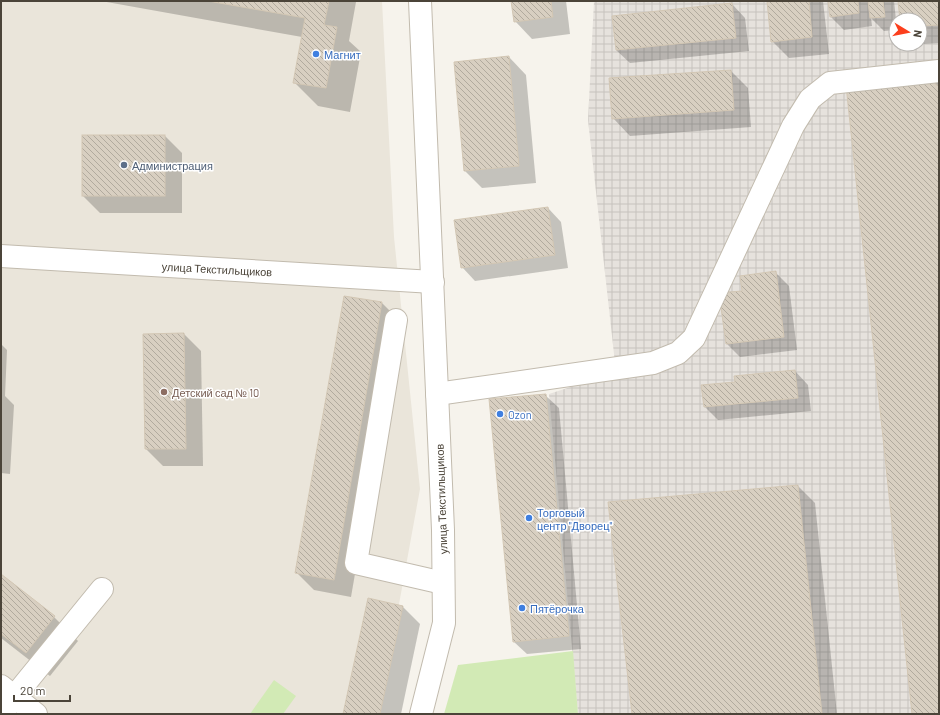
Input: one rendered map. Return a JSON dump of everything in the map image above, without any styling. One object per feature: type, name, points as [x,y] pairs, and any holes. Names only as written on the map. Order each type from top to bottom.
[{"type":"street","name":"улица Текстильщиков","points":[[420,1],[444,530],[444,623],[422,714]]},
{"type":"street","points":[[437,394],[653,363],[678,353],[694,338],[793,126],[810,99],[830,83],[939,71]]},
{"type":"street","name":"улица Текстильщиков","points":[[1,256],[433,282]]},
{"type":"street","points":[[396,320],[356,563],[444,583]]},
{"type":"street","points":[[36,714],[6,699],[102,589]]},
{"type":"shaded area","points":[[1,1],[382,1],[394,237],[420,489],[379,714],[1,714]]},
{"type":"shaded area","points":[[594,1],[939,1],[939,714],[578,714],[549,394],[616,372],[588,120]]},
{"type":"green space","points":[[573,651],[578,714],[444,714],[458,665]]},
{"type":"green space","points":[[274,680],[296,696],[283,714],[250,714]]},
{"type":"building","points":[[208,1],[329,1],[324,25],[337,27],[326,88],[293,83],[305,18]]},
{"type":"building","points":[[511,1],[551,1],[553,17],[514,22]]},
{"type":"building","points":[[767,1],[809,1],[812,37],[771,42]]},
{"type":"building","points":[[828,1],[858,1],[859,13],[830,17]]},
{"type":"building","points":[[868,1],[883,1],[885,17],[870,18]]},
{"type":"building","points":[[898,1],[939,1],[939,25],[928,26],[928,12],[899,12]]},
{"type":"building","points":[[732,3],[736,38],[616,50],[612,16]]},
{"type":"building","points":[[509,56],[519,166],[464,171],[454,62]]},
{"type":"building","points":[[731,70],[734,110],[612,119],[609,78]]},
{"type":"building","points":[[935,76],[936,85],[939,85],[939,714],[912,714],[846,85]]},
{"type":"building","name":"Администрация","points":[[82,135],[165,135],[165,196],[82,196]]},
{"type":"building","points":[[548,207],[555,255],[461,268],[454,220]]},
{"type":"building","points":[[776,271],[784,337],[726,344],[719,293],[742,291],[740,276]]},
{"type":"building","points":[[344,296],[382,302],[334,580],[295,573]]},
{"type":"building","name":"Детский сад № 10","points":[[184,333],[186,449],[145,449],[143,334]]},
{"type":"building","points":[[795,370],[798,398],[704,407],[701,385],[735,382],[734,376]]},
{"type":"building","name":"Торговый центр \"Дворец\"","points":[[546,394],[569,636],[513,642],[489,399]]},
{"type":"building","points":[[798,485],[822,714],[632,714],[608,502]]},
{"type":"building","points":[[1,574],[55,616],[26,653],[1,634]]},
{"type":"building","points":[[368,598],[403,606],[380,714],[343,714]]},
{"type":"place","name":"Магнит","points":[[316,54]]},
{"type":"place","name":"Администрация","points":[[124,165]]},
{"type":"place","name":"Детский сад № 10","points":[[164,392]]},
{"type":"place","name":"Ozon","points":[[500,414]]},
{"type":"place","name":"Торговый центр \"Дворец\"","points":[[529,518]]},
{"type":"place","name":"Пятёрочка","points":[[522,608]]}]
